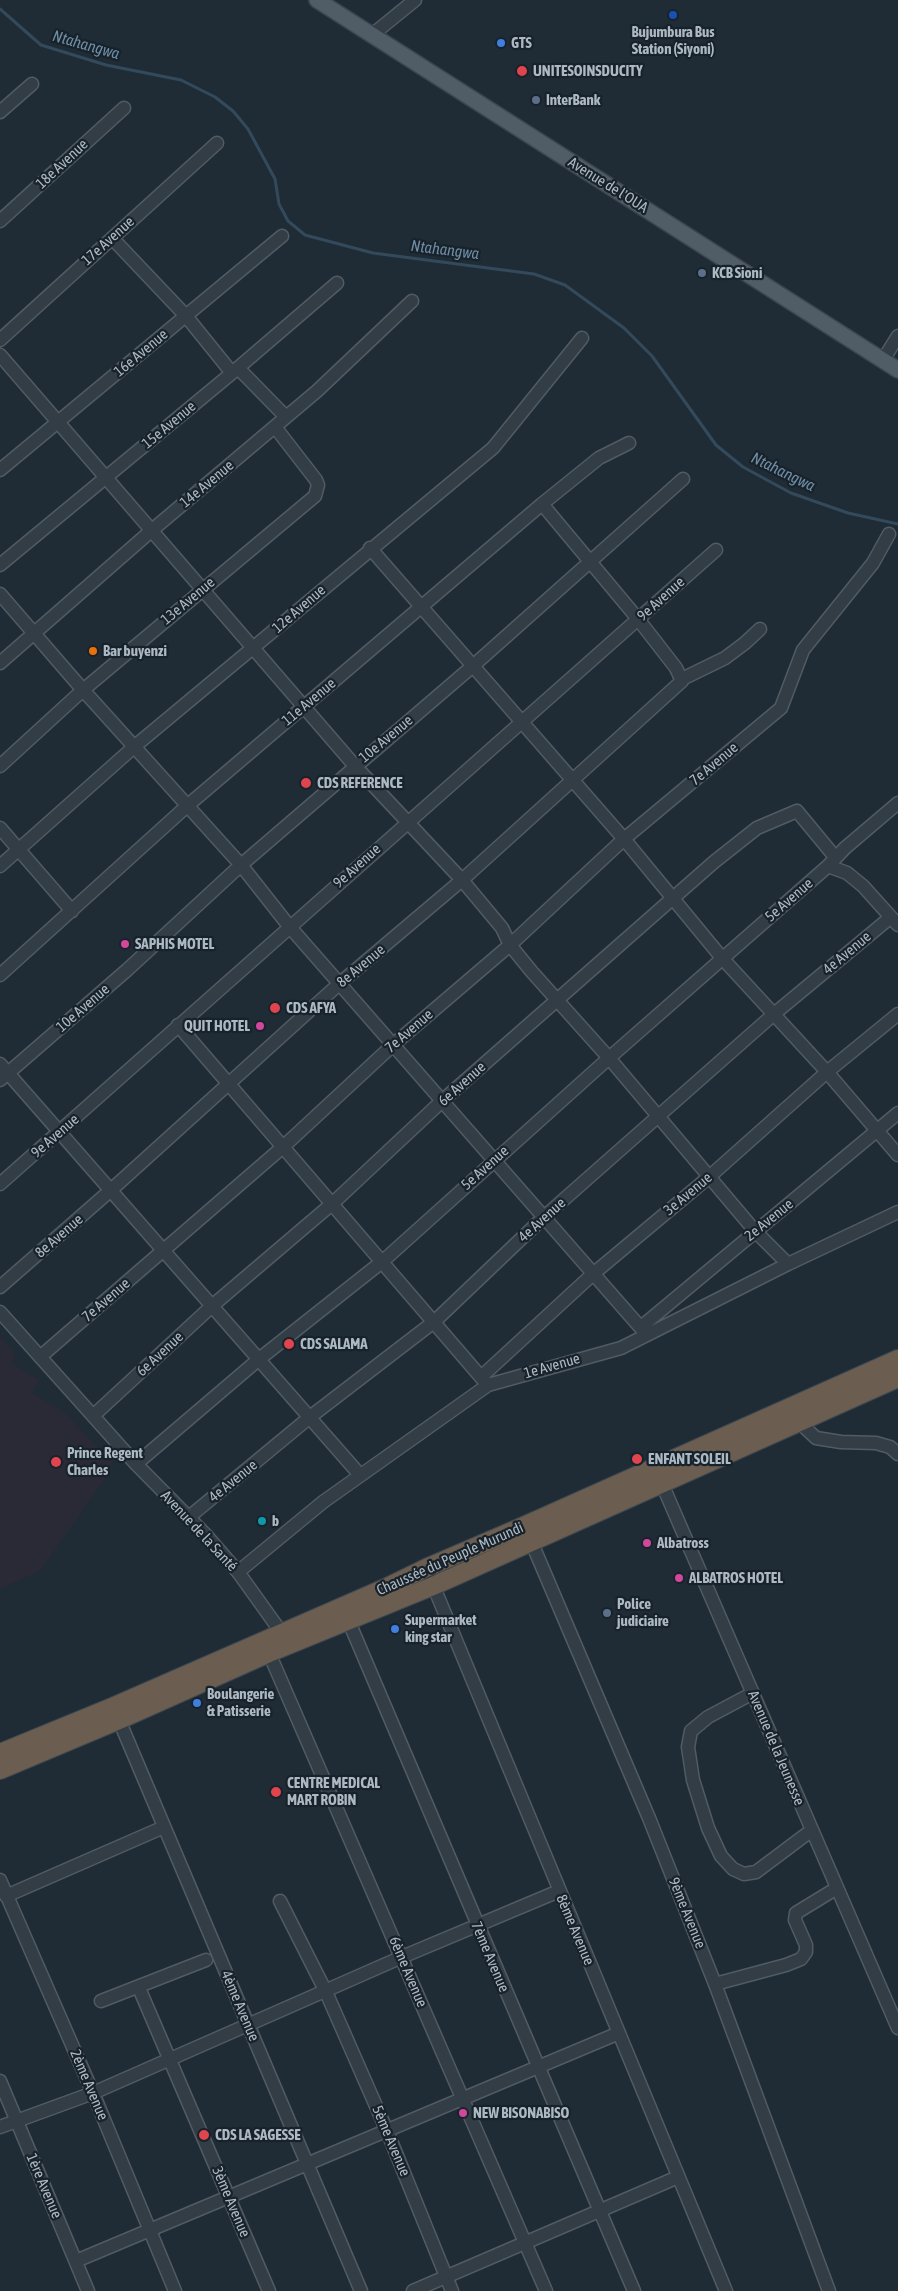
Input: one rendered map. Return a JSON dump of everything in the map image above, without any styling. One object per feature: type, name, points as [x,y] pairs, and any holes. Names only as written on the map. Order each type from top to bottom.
[{"type":"highway","name":"Chaussée du Peuple Murundi","points":[[0,1753],[286,1639],[426,1568],[898,1359]]},
{"type":"highway","name":"Chaussée du Peuple Murundi","points":[[0,1770],[119,1720],[269,1653],[286,1639],[349,1622],[898,1378]]},
{"type":"main road","name":"Avenue de l'OUA","points":[[317,0],[898,370]]},
{"type":"street","points":[[372,35],[415,0]]},
{"type":"street","points":[[0,112],[32,84]]},
{"type":"street","name":"18e Avenue","points":[[0,221],[124,108]]},
{"type":"street","name":"17e Avenue","points":[[0,340],[217,143]]},
{"type":"street","name":"16e Avenue","points":[[0,470],[282,236]]},
{"type":"street","points":[[112,238],[235,370],[286,417]]},
{"type":"street","name":"15e Avenue","points":[[0,565],[336,284]]},
{"type":"street","name":"14e Avenue","points":[[0,663],[151,531],[277,430],[286,417],[329,380],[412,302]]},
{"type":"street","points":[[883,360],[898,336]]},
{"type":"street","name":"12e Avenue","points":[[0,866],[135,746],[254,648],[370,548],[493,448],[582,338]]},
{"type":"street","points":[[277,430],[374,350]]},
{"type":"street","points":[[0,355],[355,766],[462,880],[502,928],[510,945],[556,1000],[609,1058],[755,1231],[788,1264]]},
{"type":"street","name":"13e Avenue","points":[[0,766],[82,690],[315,496],[318,485],[316,480],[277,430]]},
{"type":"street","name":"11e Avenue","points":[[0,975],[187,806],[542,504],[599,458],[629,443]]},
{"type":"street","name":"10e Avenue","points":[[3,1072],[127,970],[241,865],[474,666],[684,479]]},
{"type":"street","points":[[542,504],[638,620],[680,682]]},
{"type":"street","name":"7e Avenue","points":[[40,1357],[284,1146],[393,1045],[510,945],[624,839],[781,708],[803,650],[873,563],[889,534]]},
{"type":"street","points":[[370,548],[574,780],[722,958],[827,1072],[898,1155]]},
{"type":"street","name":"9e Avenue","points":[[0,1184],[289,926],[716,550]]},
{"type":"street","points":[[0,594],[82,690],[135,746],[241,865],[289,926],[339,984],[644,1331]]},
{"type":"street","name":"8e Avenue","points":[[0,1287],[230,1084],[339,984],[462,880],[680,682],[725,658],[760,629]]},
{"type":"street","points":[[895,921],[863,886],[832,861],[898,803]]},
{"type":"street","name":"6e Avenue","points":[[94,1415],[212,1306],[333,1203],[442,1101],[556,1000],[757,828],[793,811],[799,812],[832,861]]},
{"type":"street","points":[[0,828],[72,911]]},
{"type":"street","name":"5e Avenue","points":[[136,1464],[258,1360],[383,1261],[832,861]]},
{"type":"street","name":"4e Avenue","points":[[189,1517],[310,1417],[435,1321],[544,1217],[774,1014],[895,921]]},
{"type":"street","name":"3e Avenue","points":[[484,1381],[592,1274],[709,1177],[827,1072],[898,1014]]},
{"type":"street","points":[[178,1025],[435,1321],[484,1381]]},
{"type":"street","points":[[3,1072],[60,1132],[360,1475]]},
{"type":"street","name":"2e Avenue","points":[[644,1331],[755,1231],[898,1113]]},
{"type":"street","name":"1e Avenue","points":[[238,1572],[323,1502],[484,1381],[621,1348],[644,1331],[898,1212]]},
{"type":"street","name":"Avenue de la Santé","points":[[0,1312],[136,1464],[189,1517],[238,1572],[286,1639]]},
{"type":"street","points":[[799,1422],[816,1438],[841,1442],[876,1443],[890,1447],[898,1454]]},
{"type":"street","name":"Avenue de la Jeunesse","points":[[655,1468],[898,2028]]},
{"type":"street","name":"9ème Avenue","points":[[531,1541],[649,1818],[715,1984],[829,2291]]},
{"type":"street","name":"8ème Avenue","points":[[426,1568],[726,2291]]},
{"type":"street","name":"7ème Avenue","points":[[349,1622],[634,2291]]},
{"type":"street","name":"6ème Avenue","points":[[269,1653],[546,2291]]},
{"type":"street","points":[[753,1694],[708,1718],[690,1731],[688,1747],[693,1780],[708,1828],[721,1856],[733,1869],[744,1874],[756,1872],[812,1830]]},
{"type":"street","name":"4ème Avenue","points":[[119,1720],[361,2291]]},
{"type":"street","points":[[6,1896],[164,1828]]},
{"type":"street","name":"2ème Avenue","points":[[0,1880],[93,2093],[175,2291]]},
{"type":"street","points":[[715,1984],[786,1965],[801,1959],[806,1952],[806,1945],[795,1920],[796,1913],[837,1888]]},
{"type":"street","points":[[0,2127],[93,2093],[402,1957],[559,1891]]},
{"type":"street","name":"5ème Avenue","points":[[280,1901],[326,1992],[387,2131],[452,2291]]},
{"type":"street","points":[[101,2002],[206,1960]]},
{"type":"street","name":"3ème Avenue","points":[[139,1988],[269,2291]]},
{"type":"street","points":[[76,2261],[619,2034]]},
{"type":"street","name":"1ère Avenue","points":[[0,2081],[88,2291]]},
{"type":"street","points":[[414,2291],[678,2176]]},
{"type":"shaded area","name":"Prince Regent Charles","points":[[0,1337],[16,1355],[11,1363],[39,1380],[32,1393],[66,1413],[102,1453],[105,1449],[115,1458],[110,1466],[112,1468],[40,1571],[0,1589]]},
{"type":"waterway","name":"Ntahangwa","points":[[0,9],[41,45],[106,65],[181,80],[215,97],[233,111],[248,129],[275,179],[279,204],[288,221],[305,235],[373,253],[534,274],[565,285],[624,328],[652,356],[716,445],[743,467],[791,493],[848,513],[898,524]]},
{"type":"place","name":"Bujumbura Bus Station (Siyoni)","points":[[673,15]]},
{"type":"place","name":"GTS","points":[[501,43]]},
{"type":"place","name":"UNITESOINSDUCITY","points":[[522,71]]},
{"type":"place","name":"InterBank","points":[[536,100]]},
{"type":"place","name":"KCB Sioni","points":[[702,273]]},
{"type":"place","name":"Bar buyenzi","points":[[93,651]]},
{"type":"place","name":"CDS REFERENCE","points":[[306,783]]},
{"type":"place","name":"SAPHIS MOTEL","points":[[125,944]]},
{"type":"place","name":"CDS AFYA","points":[[275,1008]]},
{"type":"place","name":"QUIT HOTEL","points":[[260,1026]]},
{"type":"place","name":"CDS SALAMA","points":[[289,1344]]},
{"type":"place","name":"ENFANT SOLEIL","points":[[637,1459]]},
{"type":"place","name":"Prince Regent Charles","points":[[56,1462]]},
{"type":"place","name":"b","points":[[262,1521]]},
{"type":"place","name":"Albatross","points":[[647,1543]]},
{"type":"place","name":"ALBATROS HOTEL","points":[[679,1578]]},
{"type":"place","name":"Police judiciaire","points":[[607,1613]]},
{"type":"place","name":"Supermarket king star","points":[[395,1629]]},
{"type":"place","name":"Boulangerie & Patisserie","points":[[197,1703]]},
{"type":"place","name":"CENTRE MEDICAL MART ROBIN","points":[[276,1792]]},
{"type":"place","name":"NEW BISONABISO","points":[[463,2113]]},
{"type":"place","name":"CDS LA SAGESSE","points":[[204,2135]]}]
